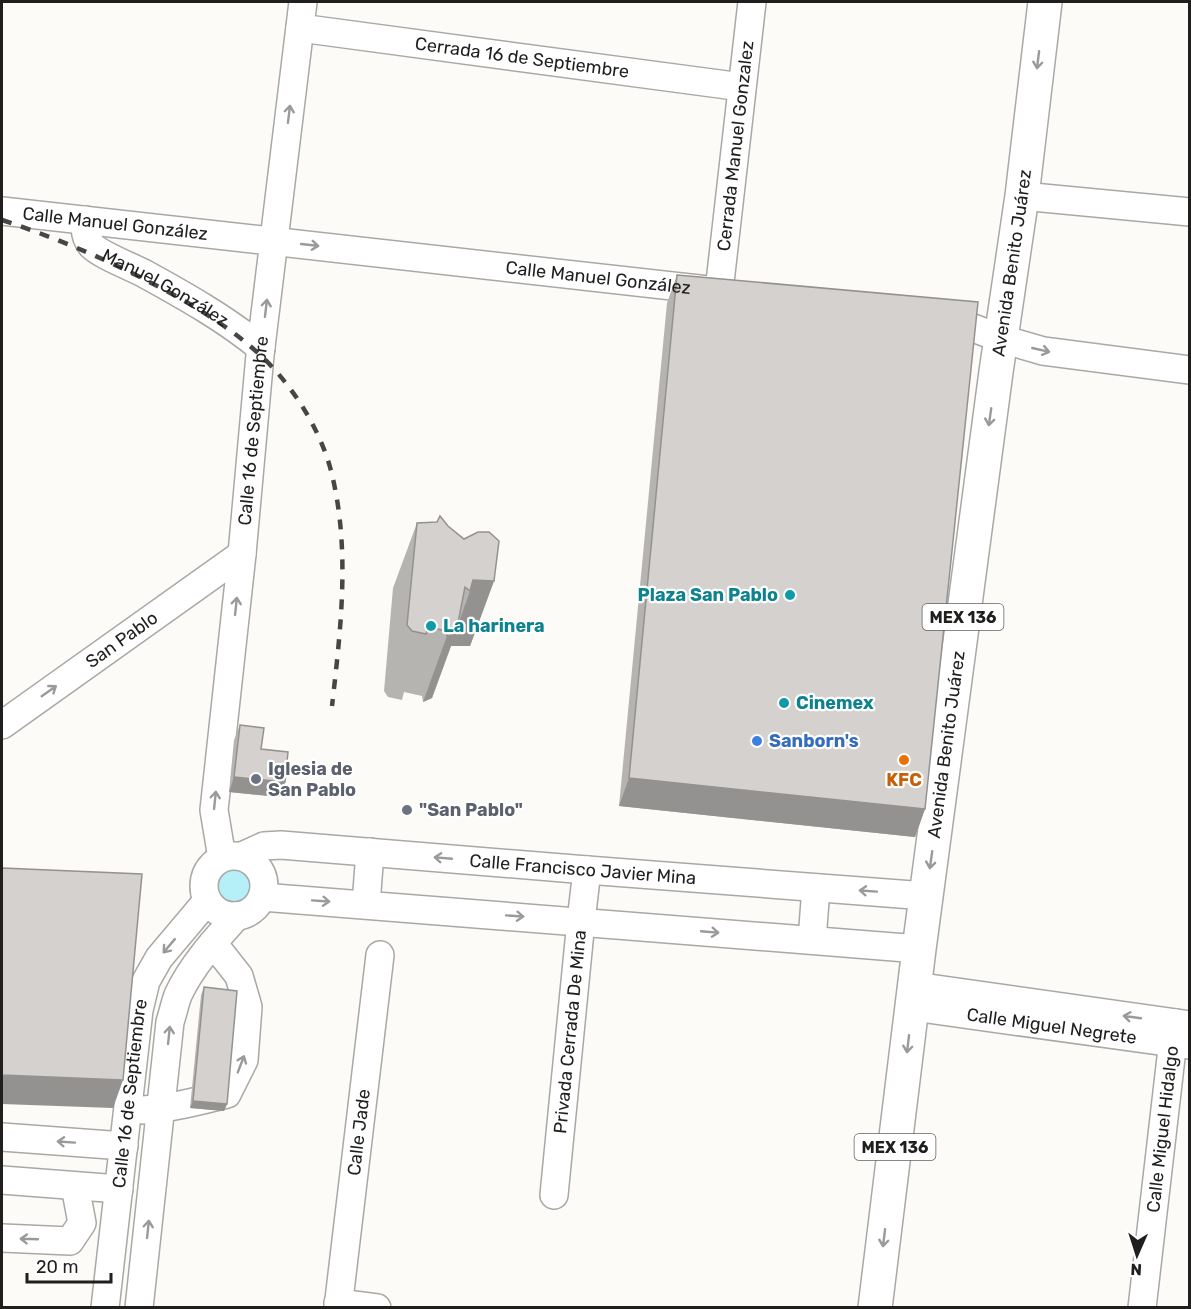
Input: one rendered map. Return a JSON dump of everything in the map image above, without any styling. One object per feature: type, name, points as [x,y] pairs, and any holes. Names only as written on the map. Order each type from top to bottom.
[{"type":"main road","name":"Avenida Benito Juárez","points":[[875,1308],[919,949],[994,384],[1022,196],[1045,2]]},
{"type":"street","name":"Calle 16 de Septiembre","points":[[232,857],[214,810],[242,554],[261,348],[303,2]]},
{"type":"street","name":"Cerrada Manuel Gonzalez","points":[[730,293],[742,87],[752,2]]},
{"type":"street","name":"Cerrada 16 de Septiembre","points":[[300,28],[742,87]]},
{"type":"street","points":[[1022,196],[1190,212]]},
{"type":"street","name":"Calle Manuel González","points":[[2,211],[730,293]]},
{"type":"street","name":"Manuel González","points":[[85,220],[88,240],[99,252],[178,292],[245,335],[261,348]]},
{"type":"street","points":[[920,316],[955,321],[1002,339],[1043,351],[1190,370]]},
{"type":"street","name":"San Pablo","points":[[2,724],[242,554]]},
{"type":"street","name":"Calle Francisco Javier Mina","points":[[232,857],[273,845],[926,896]]},
{"type":"street","points":[[366,904],[370,852]]},
{"type":"street","points":[[232,857],[252,861],[264,877],[265,887],[262,897],[256,907],[248,913],[237,916],[225,915],[215,910],[207,901],[203,888],[205,876],[211,865],[232,857]]},
{"type":"street","name":"Privada Cerrada De Mina","points":[[554,1195],[588,870]]},
{"type":"street","points":[[812,940],[816,888]]},
{"type":"street","points":[[262,897],[919,949]]},
{"type":"street","name":"Calle 16 de Septiembre","points":[[105,1308],[139,1010],[146,981],[159,958],[207,901]]},
{"type":"street","name":"Calle 16 de Septiembre","points":[[139,1308],[170,1022],[178,996],[193,969],[237,916]]},
{"type":"street","points":[[128,1111],[190,1104],[226,1094],[244,1060],[248,1007],[239,976],[213,943]]},
{"type":"street","name":"Calle Jade","points":[[338,1305],[380,956]]},
{"type":"street","name":"Calle Miguel Negrete","points":[[914,996],[1181,1034]]},
{"type":"street","name":"Calle Miguel Hidalgo","points":[[1143,1308],[1181,1034]]},
{"type":"street","points":[[2,1137],[124,1146]]},
{"type":"street","points":[[2,1180],[119,1190]]},
{"type":"street","points":[[2,1238],[70,1241],[82,1223],[75,1186]]},
{"type":"street","points":[[338,1305],[377,1308]]},
{"type":"water","points":[[252,861],[262,874],[264,882],[256,906],[244,914],[219,912],[209,900],[204,886],[211,865]]},
{"type":"building","name":"Plaza San Pablo","points":[[677,275],[978,302],[925,809],[629,778]]},
{"type":"building","points":[[440,516],[464,539],[478,532],[489,532],[499,541],[494,581],[473,580],[470,591],[465,587],[456,633],[447,636],[446,631],[428,627],[426,634],[412,631],[407,625],[417,523],[437,522]]},
{"type":"building","points":[[240,725],[264,728],[261,749],[288,752],[285,782],[234,777]]},
{"type":"building","points":[[2,868],[142,874],[123,1080],[2,1075]]},
{"type":"building","points":[[204,987],[237,991],[227,1104],[193,1101]]},
{"type":"railway","points":[[2,220],[97,257],[166,291],[215,320],[258,353],[281,377],[302,405],[325,451],[336,496],[340,526],[341,616],[332,706]]},
{"type":"place","name":"Plaza San Pablo","points":[[790,595]]},
{"type":"place","name":"La harinera","points":[[431,626]]},
{"type":"place","name":"Cinemex","points":[[784,703]]},
{"type":"place","name":"Sanborn's","points":[[757,741]]},
{"type":"place","name":"KFC","points":[[904,760]]},
{"type":"place","name":"Iglesia de San Pablo","points":[[256,779]]},
{"type":"place","name":"\"San Pablo\"","points":[[407,810]]}]
